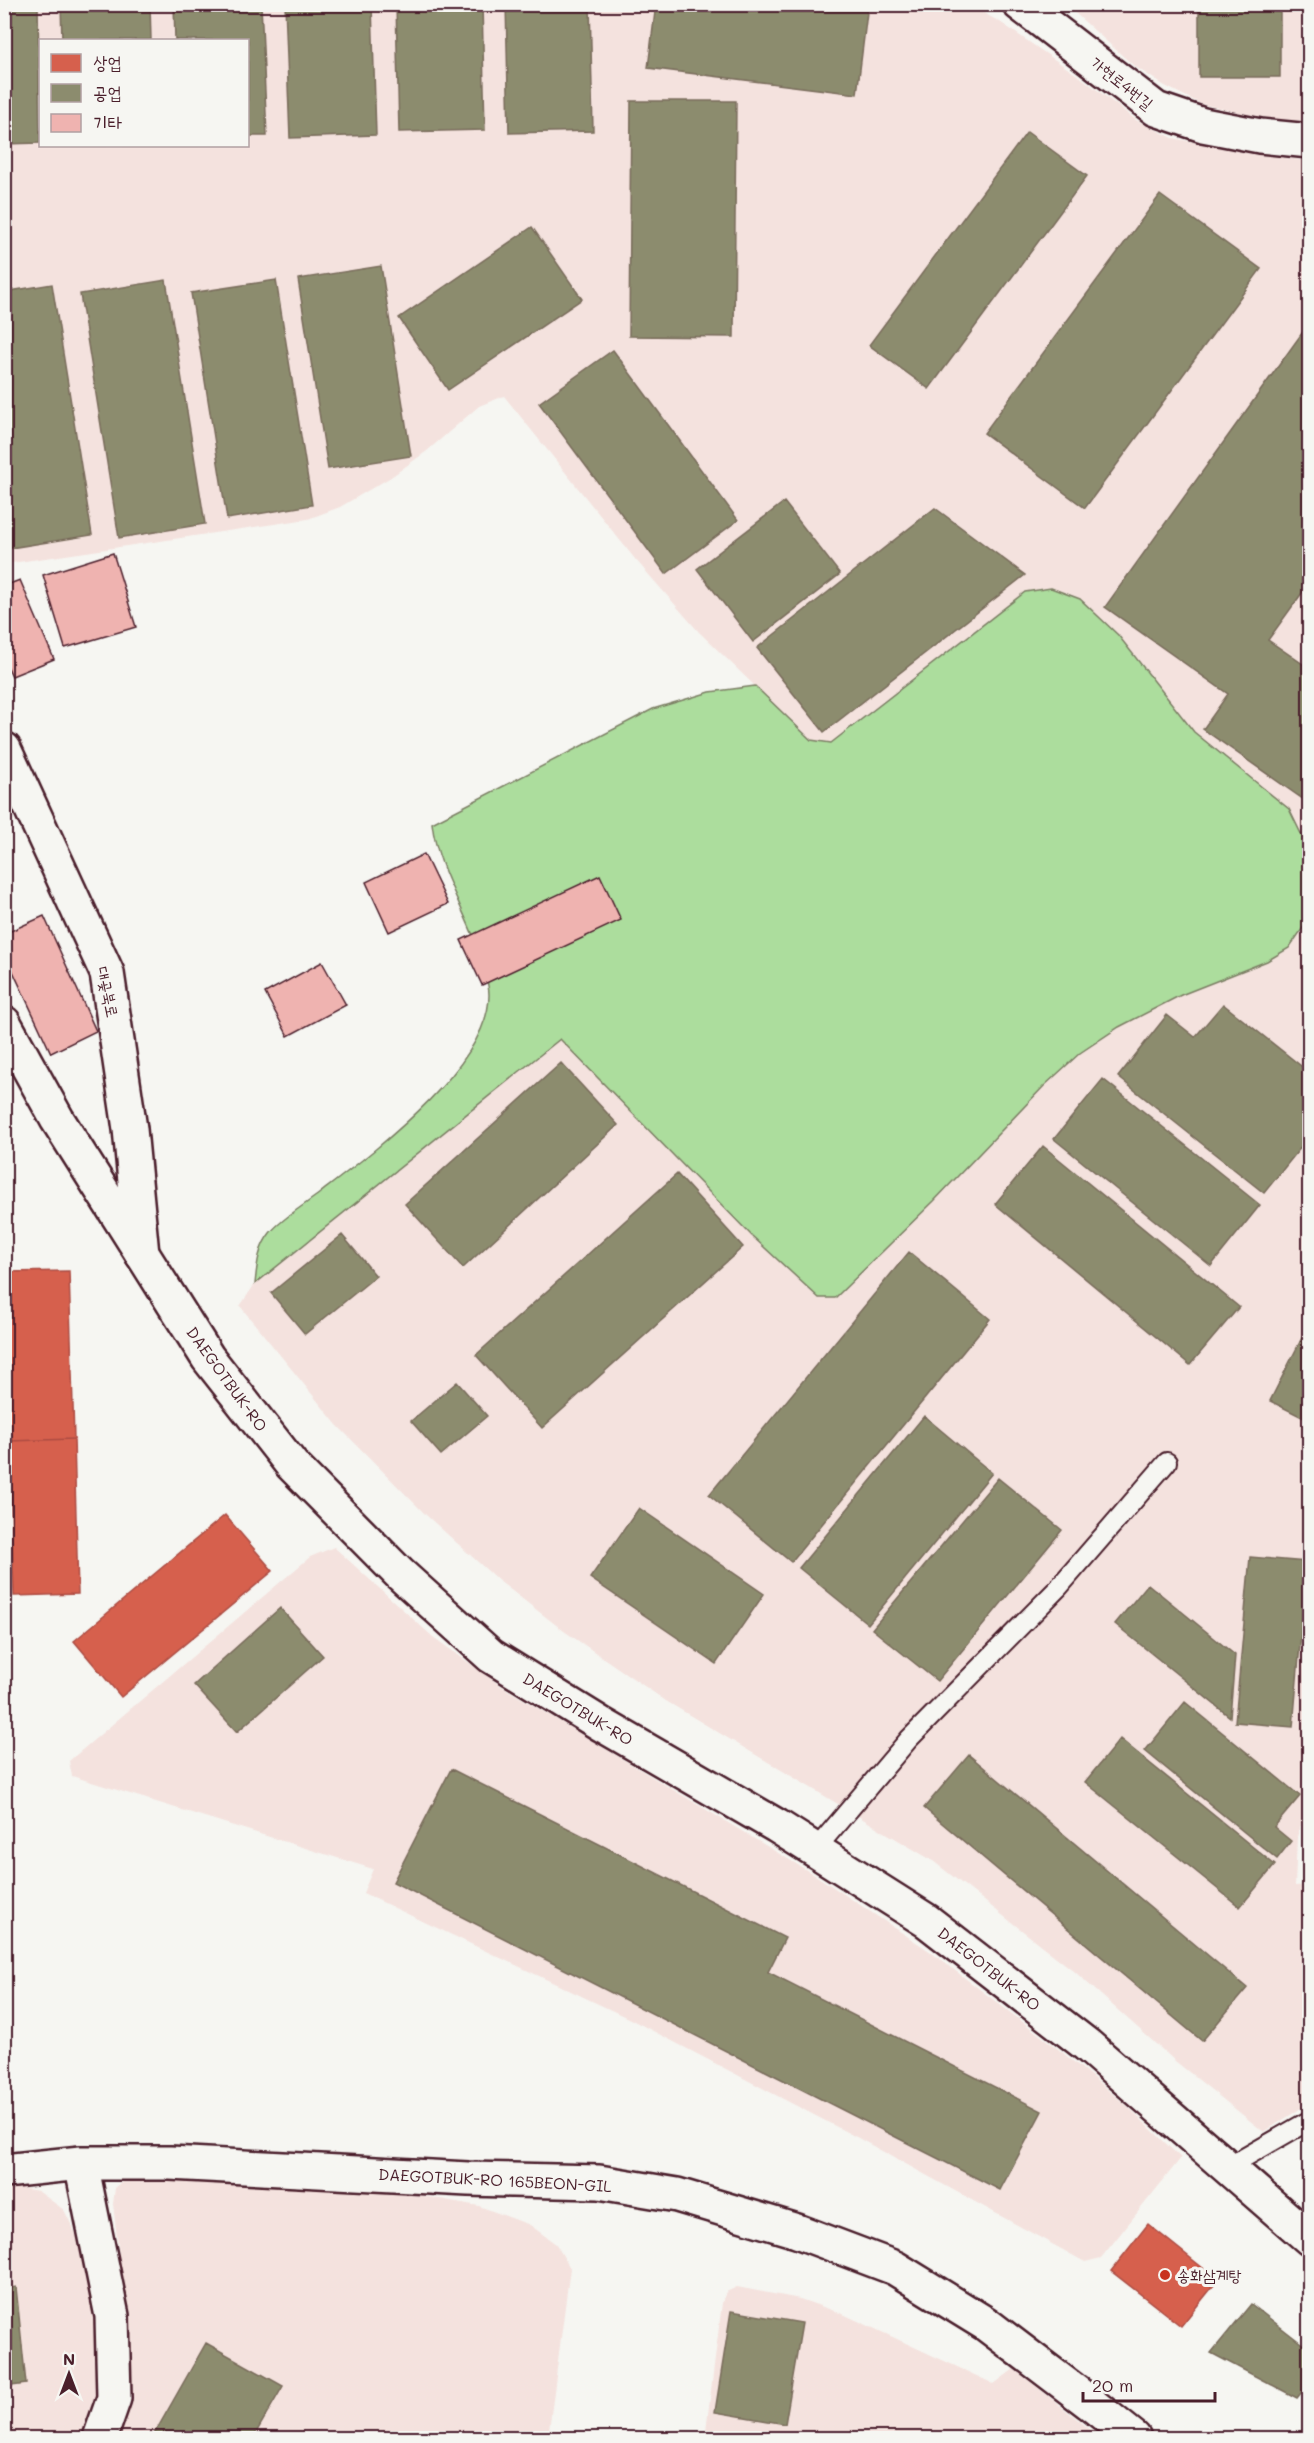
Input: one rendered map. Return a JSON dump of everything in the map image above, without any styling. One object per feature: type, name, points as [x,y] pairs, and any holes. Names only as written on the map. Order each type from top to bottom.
[{"type":"street","name":"가현로4번길","points":[[1020,4],[1156,109],[1226,129],[1260,136],[1310,141]]},
{"type":"street","name":"대곶북로","points":[[4,749],[107,973],[129,1129],[142,1254]]},
{"type":"street","name":"DAEGOTBUK-RO","points":[[4,1023],[57,1119],[208,1358],[292,1465],[400,1574],[483,1648],[601,1724],[777,1826],[927,1921],[1087,2045],[1310,2239]]},
{"type":"street","name":"DAEGOTBUK-RO 165BEON-GIL","points":[[4,2171],[81,2163],[170,2163],[468,2179],[599,2182],[677,2196],[798,2230],[895,2268],[986,2324],[1134,2439]]},
{"type":"street","points":[[81,2163],[112,2316],[114,2398],[100,2439]]},
{"type":"lane","points":[[815,1851],[909,1739],[1058,1588],[1167,1462]]},
{"type":"lane","points":[[1228,2167],[1310,2120]]},
{"type":"shaded area","points":[[5,5],[969,5],[1000,22],[1083,79],[1136,120],[1173,138],[1252,154],[1309,161],[1310,1792],[1297,1837],[1295,1886],[1309,1885],[1309,2103],[1264,2132],[1175,2061],[1074,1971],[933,1861],[666,1701],[564,1631],[499,1581],[426,1515],[337,1425],[240,1306],[255,1284],[560,1039],[752,1236],[835,1298],[934,1201],[1044,1086],[1080,1053],[1119,1027],[1181,995],[1267,961],[1289,809],[1194,732],[1118,635],[1081,599],[1051,588],[1025,592],[831,743],[811,740],[699,632],[635,559],[504,396],[479,406],[427,451],[391,477],[340,507],[308,519],[5,564]]},
{"type":"shaded area","points":[[1066,5],[1309,5],[1309,125],[1201,104],[1165,86],[1134,66]]},
{"type":"shaded area","points":[[334,1547],[433,1637],[501,1686],[818,1877],[928,1950],[1057,2048],[1126,2105],[1181,2158],[1101,2258],[1085,2262],[860,2139],[630,2019],[363,1893],[373,1869],[72,1776],[69,1761],[310,1557]]},
{"type":"shaded area","points":[[127,2178],[272,2183],[417,2195],[479,2206],[530,2225],[556,2244],[570,2268],[548,2438],[117,2438],[125,2422],[131,2390],[132,2363],[113,2204],[115,2188]]},
{"type":"shaded area","points":[[4,2185],[38,2191],[64,2210],[77,2236],[88,2283],[98,2347],[96,2393],[81,2438],[5,2438]]},
{"type":"shaded area","points":[[737,2287],[800,2299],[843,2314],[994,2384],[1014,2369],[1101,2438],[705,2438],[722,2303],[726,2292]]},
{"type":"green space","points":[[1051,588],[1080,599],[1118,635],[1194,732],[1289,809],[1304,840],[1305,925],[1289,948],[1267,961],[1181,995],[1119,1027],[1080,1053],[1044,1086],[934,1201],[835,1298],[819,1298],[752,1236],[560,1039],[255,1284],[257,1263],[270,1233],[287,1217],[369,1155],[424,1105],[450,1078],[470,1050],[484,1022],[489,995],[480,954],[441,861],[432,823],[653,709],[710,692],[755,686],[811,740],[831,743],[1025,592]]},
{"type":"building: 상업","points":[[69,1271],[74,1439],[9,1441],[5,1272]]},
{"type":"building: 상업","points":[[74,1439],[78,1594],[14,1596],[9,1441]]},
{"type":"building: 상업","points":[[225,1515],[273,1571],[121,1697],[74,1641]]},
{"type":"building: 상업","name":"송화삼계탕","points":[[1148,2224],[1218,2280],[1181,2326],[1111,2271]]},
{"type":"building: 공업","points":[[4,4],[38,4],[39,143],[4,144]]},
{"type":"building: 공업","points":[[61,4],[150,4],[151,39],[62,39]]},
{"type":"building: 공업","points":[[174,4],[261,4],[267,136],[249,136],[249,39],[175,39]]},
{"type":"building: 공업","points":[[285,4],[372,4],[376,135],[290,138]]},
{"type":"building: 공업","points":[[396,4],[482,4],[485,130],[399,132]]},
{"type":"building: 공업","points":[[506,4],[590,4],[593,131],[509,133]]},
{"type":"building: 공업","points":[[656,4],[868,4],[857,94],[648,68]]},
{"type":"building: 공업","points":[[1199,4],[1280,4],[1280,77],[1199,77]]},
{"type":"building: 공업","points":[[631,101],[736,101],[734,337],[629,336]]},
{"type":"building: 공업","points":[[1027,132],[1087,176],[929,389],[869,345]]},
{"type":"building: 공업","points":[[1160,195],[1261,269],[1085,508],[984,433]]},
{"type":"building: 공업","points":[[532,227],[582,299],[448,390],[399,318]]},
{"type":"building: 공업","points":[[381,266],[411,456],[328,469],[298,279]]},
{"type":"building: 공업","points":[[166,280],[205,524],[119,538],[80,294]]},
{"type":"building: 공업","points":[[276,280],[312,505],[227,519],[191,293]]},
{"type":"building: 공업","points":[[52,284],[92,535],[4,549],[4,292]]},
{"type":"building: 공업","points":[[1310,322],[1310,582],[1268,640],[1310,669],[1310,804],[1203,729],[1228,694],[1105,607]]},
{"type":"building: 공업","points":[[613,350],[738,520],[666,574],[539,403]]},
{"type":"building: 공업","points":[[784,502],[840,574],[753,642],[697,569]]},
{"type":"building: 공업","points":[[935,508],[1025,575],[824,732],[757,648]]},
{"type":"building: 공업","points":[[1223,1004],[1310,1073],[1310,1136],[1264,1193],[1118,1077],[1167,1015],[1195,1037]]},
{"type":"building: 공업","points":[[561,1063],[618,1125],[463,1268],[405,1204]]},
{"type":"building: 공업","points":[[1103,1079],[1260,1205],[1211,1266],[1054,1139]]},
{"type":"building: 공업","points":[[1043,1146],[1239,1307],[1190,1365],[995,1204]]},
{"type":"building: 공업","points":[[677,1174],[743,1247],[542,1428],[476,1355]]},
{"type":"building: 공업","points":[[342,1235],[376,1276],[305,1334],[271,1293]]},
{"type":"building: 공업","points":[[909,1252],[990,1319],[791,1562],[709,1495]]},
{"type":"building: 공업","points":[[1310,1322],[1310,1421],[1270,1401]]},
{"type":"building: 공업","points":[[457,1382],[487,1416],[441,1455],[411,1421]]},
{"type":"building: 공업","points":[[924,1416],[992,1473],[868,1624],[799,1568]]},
{"type":"building: 공업","points":[[998,1478],[1062,1530],[937,1681],[872,1629]]},
{"type":"building: 공업","points":[[639,1508],[764,1594],[716,1664],[590,1578]]},
{"type":"building: 공업","points":[[1250,1557],[1307,1562],[1293,1727],[1235,1722]]},
{"type":"building: 공업","points":[[1148,1584],[1235,1655],[1230,1717],[1115,1624]]},
{"type":"building: 공업","points":[[280,1608],[323,1656],[237,1732],[194,1685]]},
{"type":"building: 공업","points":[[1185,1702],[1300,1796],[1274,1827],[1291,1841],[1277,1859],[1145,1751]]},
{"type":"building: 공업","points":[[1120,1739],[1275,1865],[1240,1907],[1085,1782]]},
{"type":"building: 공업","points":[[969,1755],[1247,1988],[1202,2041],[924,1808]]},
{"type":"building: 공업","points":[[451,1769],[785,1938],[768,1972],[1042,2111],[1000,2190],[393,1882]]},
{"type":"building: 공업","points":[[16,2287],[26,2384],[4,2387],[4,2289]]},
{"type":"building: 공업","points":[[1251,2304],[1310,2350],[1310,2382],[1297,2398],[1211,2353]]},
{"type":"building: 공업","points":[[731,2311],[802,2323],[785,2424],[715,2412]]},
{"type":"building: 공업","points":[[206,2343],[283,2386],[253,2438],[152,2438]]},
{"type":"building: 공업","points":[[716,2435],[744,2438],[716,2438]]},
{"type":"building: 기타","points":[[113,553],[136,627],[65,648],[43,575]]},
{"type":"building: 기타","points":[[20,580],[54,659],[12,676],[4,659],[4,586]]},
{"type":"building: 기타","points":[[424,854],[448,904],[389,932],[366,882]]},
{"type":"building: 기타","points":[[600,875],[621,920],[482,985],[461,940]]},
{"type":"building: 기타","points":[[44,916],[96,1031],[51,1053],[4,952],[4,934]]},
{"type":"building: 기타","points":[[322,962],[346,1005],[288,1036],[265,993]]},
{"type":"place","name":"송화삼계탕","points":[[1165,2275]]}]
